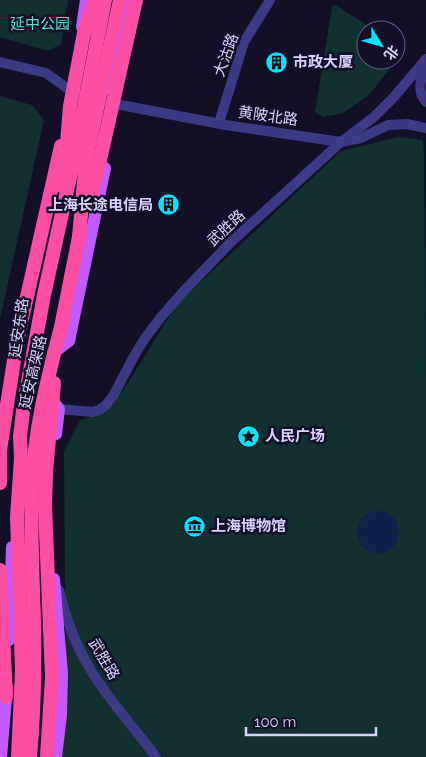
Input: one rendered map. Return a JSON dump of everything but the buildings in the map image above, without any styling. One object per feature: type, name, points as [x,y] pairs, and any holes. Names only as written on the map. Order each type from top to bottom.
[{"type":"highway","points":[[0,483],[0,450],[17,341],[70,106],[90,0]]},
{"type":"highway","points":[[84,33],[95,0]]},
{"type":"highway","name":"延安高架路","points":[[18,757],[22,671],[17,517],[20,436],[24,403],[44,294],[74,159],[104,0]]},
{"type":"highway","name":"延安高架路","points":[[32,757],[34,626],[30,532],[37,428],[61,327],[79,237],[86,160],[120,0]]},
{"type":"highway","points":[[79,237],[98,169],[136,0]]},
{"type":"highway","points":[[44,294],[67,143],[70,106]]},
{"type":"highway","points":[[47,757],[52,677],[45,498],[49,431],[61,327]]},
{"type":"highway","points":[[9,757],[13,713],[14,648],[10,519],[14,464],[20,436]]},
{"type":"highway","points":[[0,570],[6,697]]},
{"type":"main road","name":"延安东路","points":[[0,408],[71,91],[86,0]]},
{"type":"main road","name":"延安东路","points":[[1,757],[6,697],[13,521],[34,327],[49,252],[85,96],[104,0]]},
{"type":"main road","points":[[32,757],[37,702],[38,635],[34,564],[34,505],[39,448],[53,353],[105,102],[129,0]]},
{"type":"main road","points":[[53,353],[69,341],[118,104],[142,0]]},
{"type":"main road","points":[[34,564],[50,496],[59,409],[47,393]]},
{"type":"main road","points":[[50,496],[52,563],[62,674],[61,715],[56,757]]},
{"type":"main road","name":"延安东路","points":[[0,655],[6,697]]},
{"type":"street","name":"大沽路","points":[[219,123],[244,42],[270,0]]},
{"type":"street","name":"武胜路","points":[[59,409],[92,412],[105,406],[113,396],[133,358],[161,317],[182,293],[230,243],[340,142],[374,117],[394,97],[426,59]]},
{"type":"street","name":"黄陂北路","points":[[0,62],[46,74],[71,91],[105,102],[219,123],[340,142],[361,138],[388,126],[407,124],[426,128]]},
{"type":"street","points":[[426,66],[421,78],[420,88],[426,102]]},
{"type":"street","name":"武胜路","points":[[52,563],[67,618],[86,662],[156,757]]},
{"type":"green space","name":"延中公园","points":[[0,0],[68,0],[61,44],[48,51],[0,37]]},
{"type":"green space","points":[[336,5],[359,20],[356,20],[356,70],[389,70],[369,95],[343,113],[323,117],[315,112],[332,7]]},
{"type":"green space","points":[[0,96],[32,105],[44,120],[0,319]]},
{"type":"green space","name":"人民广场","points":[[398,137],[423,140],[424,158],[426,757],[61,757],[66,691],[64,451],[80,420],[106,412],[128,383],[177,304],[341,151]]},
{"type":"water","points":[[382,511],[390,514],[396,520],[399,532],[396,544],[390,550],[374,553],[366,550],[360,544],[357,528],[360,520],[366,514]]},
{"type":"place","name":"市政大厦","points":[[277,62]]},
{"type":"place","name":"上海长途电信局","points":[[169,205]]},
{"type":"place","name":"人民广场","points":[[249,436]]},
{"type":"place","name":"上海博物馆","points":[[195,526]]}]
